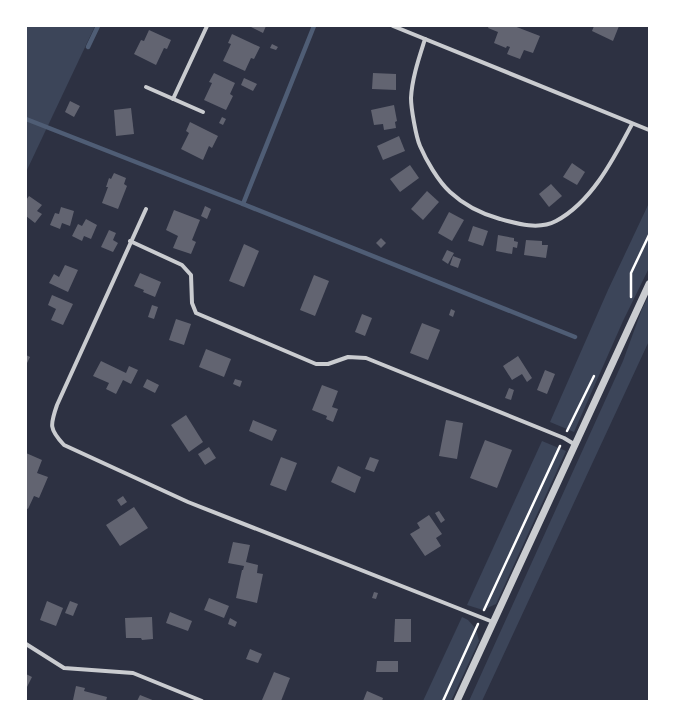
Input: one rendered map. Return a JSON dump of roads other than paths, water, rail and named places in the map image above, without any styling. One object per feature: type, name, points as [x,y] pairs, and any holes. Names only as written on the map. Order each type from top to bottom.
[{"type":"street","points":[[173,99],[207,26]]},
{"type":"street","points":[[393,26],[649,130]]},
{"type":"street","points":[[424,39],[415,72],[411,99],[419,145],[434,172],[449,191],[472,208],[496,218],[519,225],[538,225],[555,222],[567,215],[585,198],[605,171],[632,124]]},
{"type":"street","points":[[146,87],[203,112]]},
{"type":"street","points":[[146,209],[130,241],[57,405],[52,422],[54,434],[64,445],[188,502],[493,622]]},
{"type":"street","points":[[130,241],[182,265],[191,275],[192,303],[196,312],[316,364],[328,364],[348,357],[366,358],[564,438],[574,444]]},
{"type":"street","points":[[457,701],[574,444],[649,284]]},
{"type":"street","points":[[26,644],[64,668],[133,673],[202,701]]},
{"type":"waterway","points":[[88,47],[98,26]]},
{"type":"waterway","points":[[243,204],[314,26]]},
{"type":"waterway","points":[[26,119],[575,337]]}]
